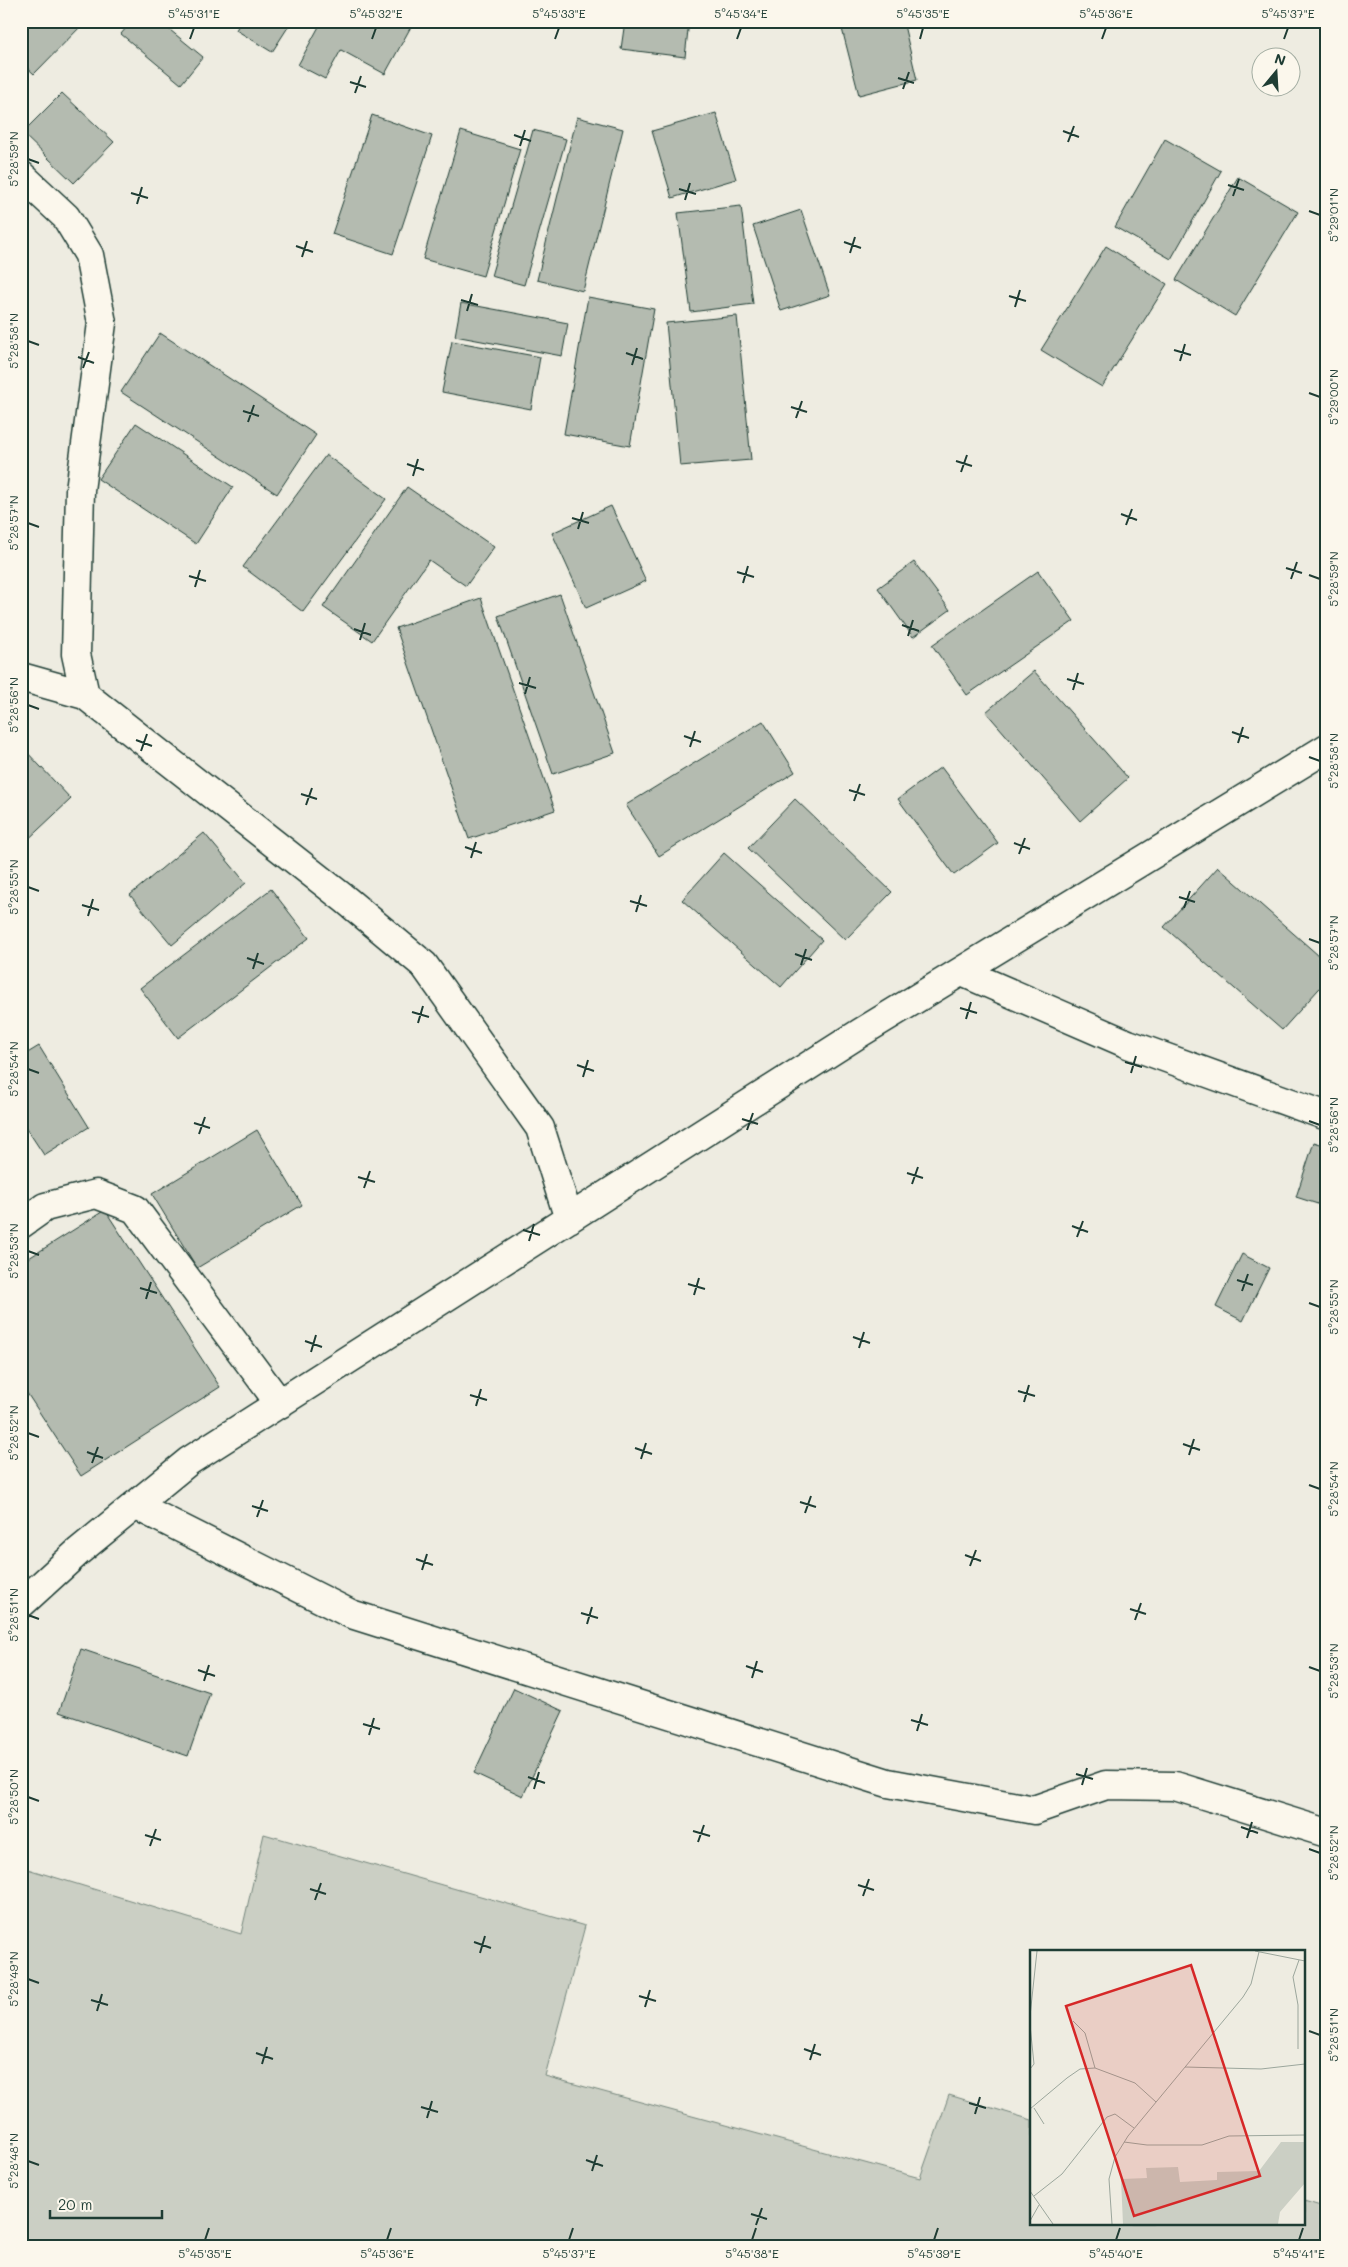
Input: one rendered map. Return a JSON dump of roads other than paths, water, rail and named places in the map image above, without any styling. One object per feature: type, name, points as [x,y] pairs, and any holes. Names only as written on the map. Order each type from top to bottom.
[{"type":"street","points":[[21,175],[66,217],[89,255],[102,323],[80,490],[76,654],[85,695]]},
{"type":"street","points":[[21,678],[85,695],[346,900],[424,965],[540,1128],[569,1219]]},
{"type":"street","points":[[21,1604],[79,1551],[189,1461],[860,1033],[1327,748]]},
{"type":"street","points":[[962,972],[1128,1044],[1327,1116]]},
{"type":"street","points":[[21,1224],[45,1207],[96,1194],[135,1208],[280,1404]]},
{"type":"street","points":[[135,1505],[351,1614],[888,1783],[1034,1810],[1106,1786],[1175,1786],[1327,1833]]}]
